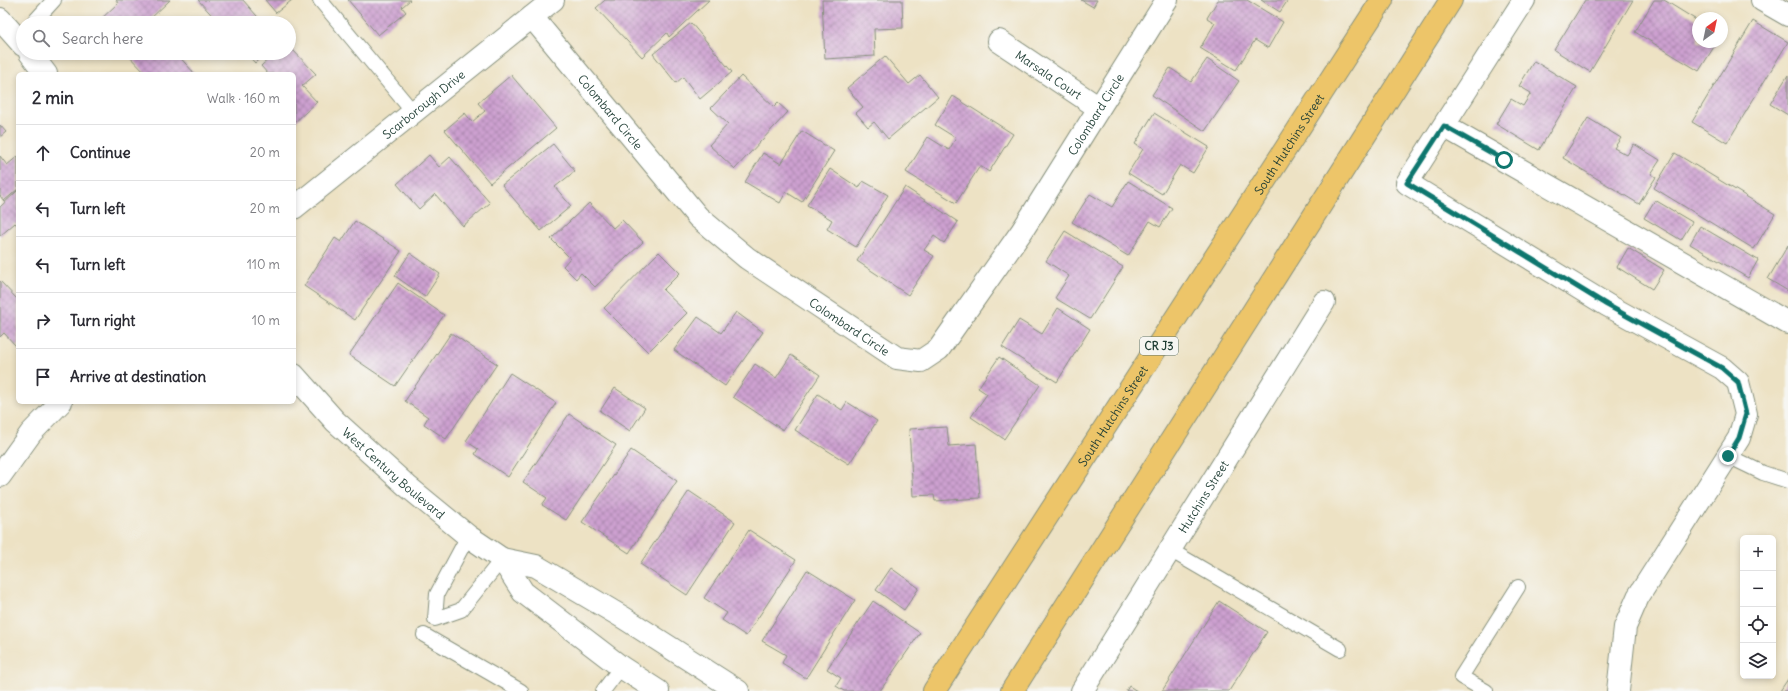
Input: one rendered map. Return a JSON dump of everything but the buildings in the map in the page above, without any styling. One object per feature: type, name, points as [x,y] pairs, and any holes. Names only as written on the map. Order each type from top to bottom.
[{"type":"main road","name":"South Hutchins Street","points":[[934,691],[1382,0]]},
{"type":"main road","points":[[1012,691],[1451,0]]},
{"type":"street","name":"Scarborough Drive","points":[[296,206],[553,0]]},
{"type":"street","name":"Colombard Circle","points":[[532,17],[698,217],[747,258],[897,358],[921,361],[939,349],[1022,230],[1167,0]]},
{"type":"street","points":[[1524,0],[1407,183],[1607,305],[1722,368],[1738,382],[1746,414],[1739,438],[1638,597],[1625,627],[1618,691]]},
{"type":"street","points":[[1762,0],[1788,15]]},
{"type":"street","points":[[0,19],[16,36]]},
{"type":"street","name":"Marsala Court","points":[[999,41],[1099,108]]},
{"type":"street","points":[[36,60],[45,72]]},
{"type":"street","points":[[1444,126],[1788,323]]},
{"type":"street","name":"Hutchins Street","points":[[1082,691],[1324,302]]},
{"type":"street","name":"West Century Boulevard","points":[[296,377],[335,421],[407,486],[468,536],[502,560],[523,592],[621,666],[658,691]]},
{"type":"street","points":[[0,476],[31,433],[59,404]]},
{"type":"street","name":"West Century Boulevard","points":[[502,560],[536,566],[624,618],[738,691]]},
{"type":"lane","points":[[39,16],[54,0]]},
{"type":"lane","points":[[320,0],[413,112]]},
{"type":"lane","points":[[1728,456],[1763,473],[1788,481]]},
{"type":"lane","points":[[468,536],[437,594],[435,619],[461,610],[502,560]]},
{"type":"lane","points":[[1170,550],[1340,650]]},
{"type":"lane","points":[[1486,691],[1461,677],[1518,587]]},
{"type":"lane","points":[[424,635],[521,691]]},
{"type":"lane","points":[[603,691],[621,666]]},
{"type":"route","points":[[1504,160],[1444,126],[1407,183],[1607,305],[1722,368],[1738,382],[1746,414],[1739,438],[1728,456]]}]
